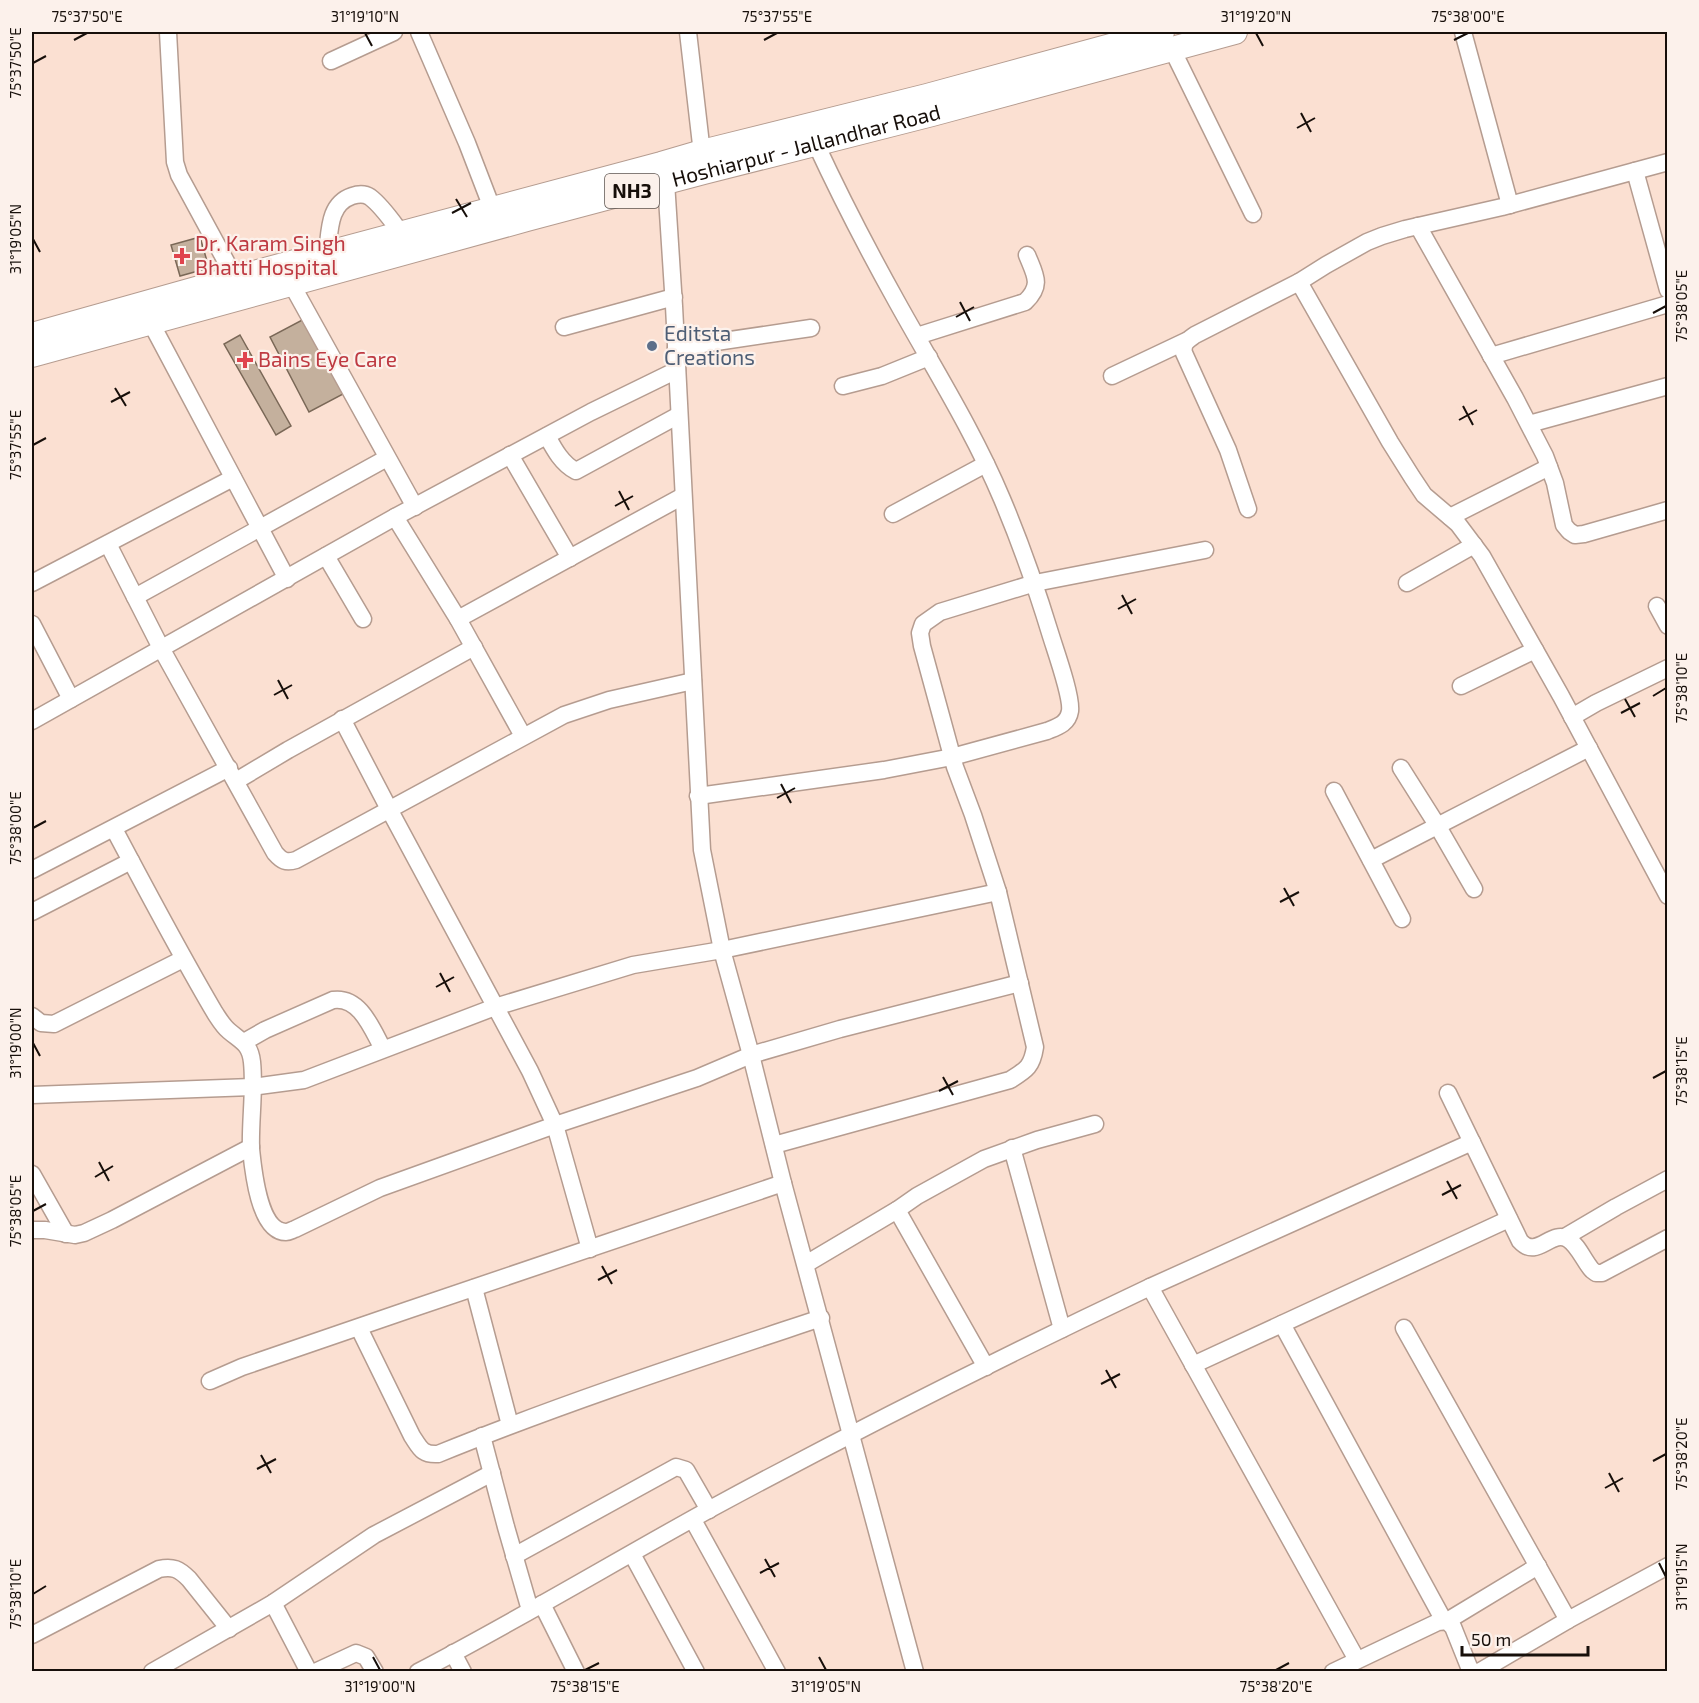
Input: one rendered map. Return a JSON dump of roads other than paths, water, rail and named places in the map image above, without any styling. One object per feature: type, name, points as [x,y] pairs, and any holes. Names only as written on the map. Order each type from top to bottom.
[{"type":"highway","name":"Hoshiarpur - Jallandhar Road","points":[[32,335],[492,208],[627,183],[666,182],[703,162],[816,144],[932,114],[1167,40],[1235,32]]},
{"type":"highway","name":"Hoshiarpur - Jallandhar Road","points":[[32,355],[292,285],[627,183],[1129,36],[1167,40]]},
{"type":"street","points":[[168,32],[175,162],[179,175],[235,278]]},
{"type":"street","points":[[332,62],[394,32]]},
{"type":"street","points":[[419,32],[467,143],[492,208]]},
{"type":"street","points":[[688,32],[703,162]]},
{"type":"street","points":[[1463,32],[1510,205]]},
{"type":"street","points":[[1167,40],[1253,214]]},
{"type":"street","points":[[698,796],[861,774],[952,757],[1061,726],[1070,711],[1060,666],[1035,583],[1002,499],[929,357],[842,201],[816,144]]},
{"type":"street","points":[[1112,376],[1186,341],[1299,282],[1367,242],[1418,226],[1510,205],[1668,162]]},
{"type":"street","points":[[1635,171],[1668,290]]},
{"type":"street","points":[[666,182],[702,850],[722,950],[915,1671]]},
{"type":"street","points":[[327,253],[334,210],[350,196],[367,195],[375,201],[401,233]]},
{"type":"street","points":[[1418,226],[1529,424],[1555,483],[1564,525],[1569,531],[1575,535],[1584,534],[1668,510]]},
{"type":"street","points":[[916,336],[1025,302],[1032,296],[1036,287],[1027,255]]},
{"type":"street","points":[[1299,282],[1406,468],[1424,495],[1458,524],[1474,545],[1572,717],[1668,897]]},
{"type":"street","points":[[292,285],[415,507]]},
{"type":"street","points":[[564,327],[674,297]]},
{"type":"street","points":[[1491,356],[1668,304]]},
{"type":"street","points":[[152,323],[287,579]]},
{"type":"street","points":[[676,348],[811,328]]},
{"type":"street","points":[[1186,341],[1183,347],[1184,353],[1228,450],[1248,509]]},
{"type":"street","points":[[843,386],[882,376],[929,357]]},
{"type":"street","points":[[32,721],[395,517],[620,397],[677,370]]},
{"type":"street","points":[[1529,424],[1668,386]]},
{"type":"street","points":[[547,436],[555,452],[576,471],[679,415]]},
{"type":"street","points":[[510,455],[570,558]]},
{"type":"street","points":[[135,597],[387,458]]},
{"type":"street","points":[[893,514],[986,464]]},
{"type":"street","points":[[1450,517],[1549,467]]},
{"type":"street","points":[[32,584],[233,478]]},
{"type":"street","points":[[458,619],[683,496]]},
{"type":"street","points":[[395,517],[458,619],[523,736]]},
{"type":"street","points":[[108,544],[161,648],[275,853],[288,862],[296,860],[564,715],[693,681]]},
{"type":"street","points":[[1407,583],[1474,545]]},
{"type":"street","points":[[774,1145],[998,1084],[1026,1070],[1033,1060],[1035,1047],[998,892],[952,757],[922,646],[920,633],[923,624],[940,612],[1035,583],[1204,550]]},
{"type":"street","points":[[326,556],[363,619]]},
{"type":"street","points":[[1657,606],[1668,626]]},
{"type":"street","points":[[32,624],[71,699]]},
{"type":"street","points":[[32,870],[114,829],[232,775],[342,719],[474,647]]},
{"type":"street","points":[[1461,687],[1535,650]]},
{"type":"street","points":[[1572,717],[1668,668]]},
{"type":"street","points":[[342,719],[530,1071],[555,1125],[590,1249]]},
{"type":"street","points":[[1371,860],[1588,748]]},
{"type":"street","points":[[1401,768],[1474,889]]},
{"type":"street","points":[[1334,791],[1402,919]]},
{"type":"street","points":[[114,829],[183,959],[219,1019],[228,1030],[244,1042],[249,1050],[252,1062],[251,1147],[258,1192],[266,1216],[278,1229],[286,1232],[380,1188],[555,1125],[697,1078],[751,1055],[840,1029],[1020,983]]},
{"type":"street","points":[[32,912],[131,861]]},
{"type":"street","points":[[32,1095],[252,1088],[304,1080],[495,1007],[633,965],[722,950],[998,892]]},
{"type":"street","points":[[32,1016],[41,1023],[54,1024],[183,959]]},
{"type":"street","points":[[244,1042],[265,1030],[340,999],[350,1001],[357,1006],[383,1049]]},
{"type":"street","points":[[1448,1093],[1525,1247],[1530,1248],[1565,1237],[1668,1179]]},
{"type":"street","points":[[806,1264],[917,1196],[984,1159],[1012,1148],[1095,1124]]},
{"type":"street","points":[[418,1671],[851,1434],[1150,1287],[1472,1142]]},
{"type":"street","points":[[32,1230],[75,1235],[84,1233],[251,1147]]},
{"type":"street","points":[[1012,1148],[1062,1329]]},
{"type":"street","points":[[32,1174],[66,1234]]},
{"type":"street","points":[[210,1381],[242,1367],[783,1183]]},
{"type":"street","points":[[897,1210],[986,1367]]},
{"type":"street","points":[[1193,1365],[1509,1219]]},
{"type":"street","points":[[1565,1237],[1571,1241],[1596,1273],[1602,1273],[1668,1238]]},
{"type":"street","points":[[1150,1287],[1357,1660]]},
{"type":"street","points":[[474,1288],[510,1425]]},
{"type":"street","points":[[359,1328],[412,1436],[422,1450],[429,1454],[438,1454],[628,1382],[821,1318]]},
{"type":"street","points":[[1282,1324],[1446,1621],[1453,1627],[1469,1667],[1473,1671]]},
{"type":"street","points":[[1404,1328],[1568,1620]]},
{"type":"street","points":[[482,1436],[514,1556],[536,1607],[576,1671]]},
{"type":"street","points":[[514,1556],[676,1467],[686,1470],[709,1510]]},
{"type":"street","points":[[152,1671],[273,1603],[374,1535],[492,1473]]},
{"type":"street","points":[[693,1520],[777,1671]]},
{"type":"street","points":[[632,1554],[696,1671]]},
{"type":"street","points":[[1333,1671],[1438,1622],[1446,1621],[1538,1566]]},
{"type":"street","points":[[1479,1671],[1668,1566]]},
{"type":"street","points":[[32,1635],[159,1569],[170,1567],[181,1571],[189,1579],[229,1629]]},
{"type":"street","points":[[273,1603],[309,1671]]},
{"type":"street","points":[[315,1671],[356,1653],[366,1657],[375,1671]]},
{"type":"street","points":[[453,1653],[463,1671]]},
{"type":"place","name":"Dr. Karam Singh Bhatti Hospital","points":[[182,256]]},
{"type":"place","name":"Editsta Creations","points":[[652,346]]},
{"type":"place","name":"Bains Eye Care","points":[[245,360]]}]
